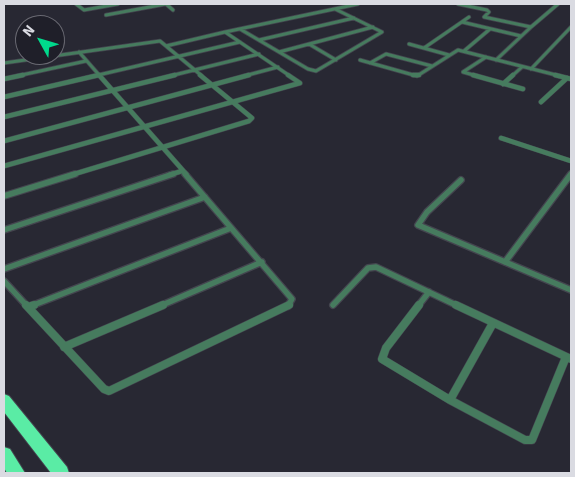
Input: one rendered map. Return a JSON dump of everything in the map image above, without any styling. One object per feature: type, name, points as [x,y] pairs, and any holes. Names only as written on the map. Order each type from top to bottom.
[{"type":"highway","points":[[4,401],[60,473]]},
{"type":"highway","points":[[4,455],[17,473]]},
{"type":"street","points":[[76,4],[84,10],[118,4]]},
{"type":"street","points":[[106,16],[166,4],[173,10]]},
{"type":"street","points":[[166,46],[358,4]]},
{"type":"street","points":[[458,4],[487,10],[489,12],[484,17],[531,27]]},
{"type":"street","points":[[496,60],[558,4]]},
{"type":"street","points":[[240,29],[312,71],[320,69],[381,34],[380,31],[373,27],[335,9]]},
{"type":"street","points":[[424,48],[468,17]]},
{"type":"street","points":[[259,40],[354,18]]},
{"type":"street","points":[[462,22],[521,36]]},
{"type":"street","points":[[279,52],[373,27]]},
{"type":"street","points":[[531,69],[571,27]]},
{"type":"street","points":[[464,51],[490,29]]},
{"type":"street","points":[[4,166],[300,83],[225,32]]},
{"type":"street","points":[[4,63],[158,40],[252,116],[252,119],[4,196]]},
{"type":"street","points":[[4,97],[240,42]]},
{"type":"street","points":[[309,44],[336,60]]},
{"type":"street","points":[[409,44],[449,54]]},
{"type":"street","points":[[360,60],[417,76],[456,50],[569,79]]},
{"type":"street","points":[[4,281],[64,347],[108,391],[115,390],[290,306],[292,299],[262,262],[79,52]]},
{"type":"street","points":[[4,117],[259,54]]},
{"type":"street","points":[[370,63],[386,54],[432,66]]},
{"type":"street","points":[[486,57],[463,72],[523,89]]},
{"type":"street","points":[[4,79],[86,60]]},
{"type":"street","points":[[503,84],[522,66]]},
{"type":"street","points":[[4,140],[278,67]]},
{"type":"street","points":[[541,102],[569,79]]},
{"type":"street","points":[[501,138],[571,161]]},
{"type":"street","points":[[4,230],[182,171]]},
{"type":"street","points":[[505,262],[571,174]]},
{"type":"street","points":[[462,180],[427,212],[418,225],[571,290]]},
{"type":"street","points":[[4,270],[205,197]]},
{"type":"street","points":[[28,307],[231,228]]},
{"type":"street","points":[[64,347],[262,262]]},
{"type":"street","points":[[333,305],[372,266],[429,292],[568,358],[532,440],[530,441],[450,400],[384,361],[382,357],[386,348],[429,292]]},
{"type":"street","points":[[450,400],[494,323]]}]
